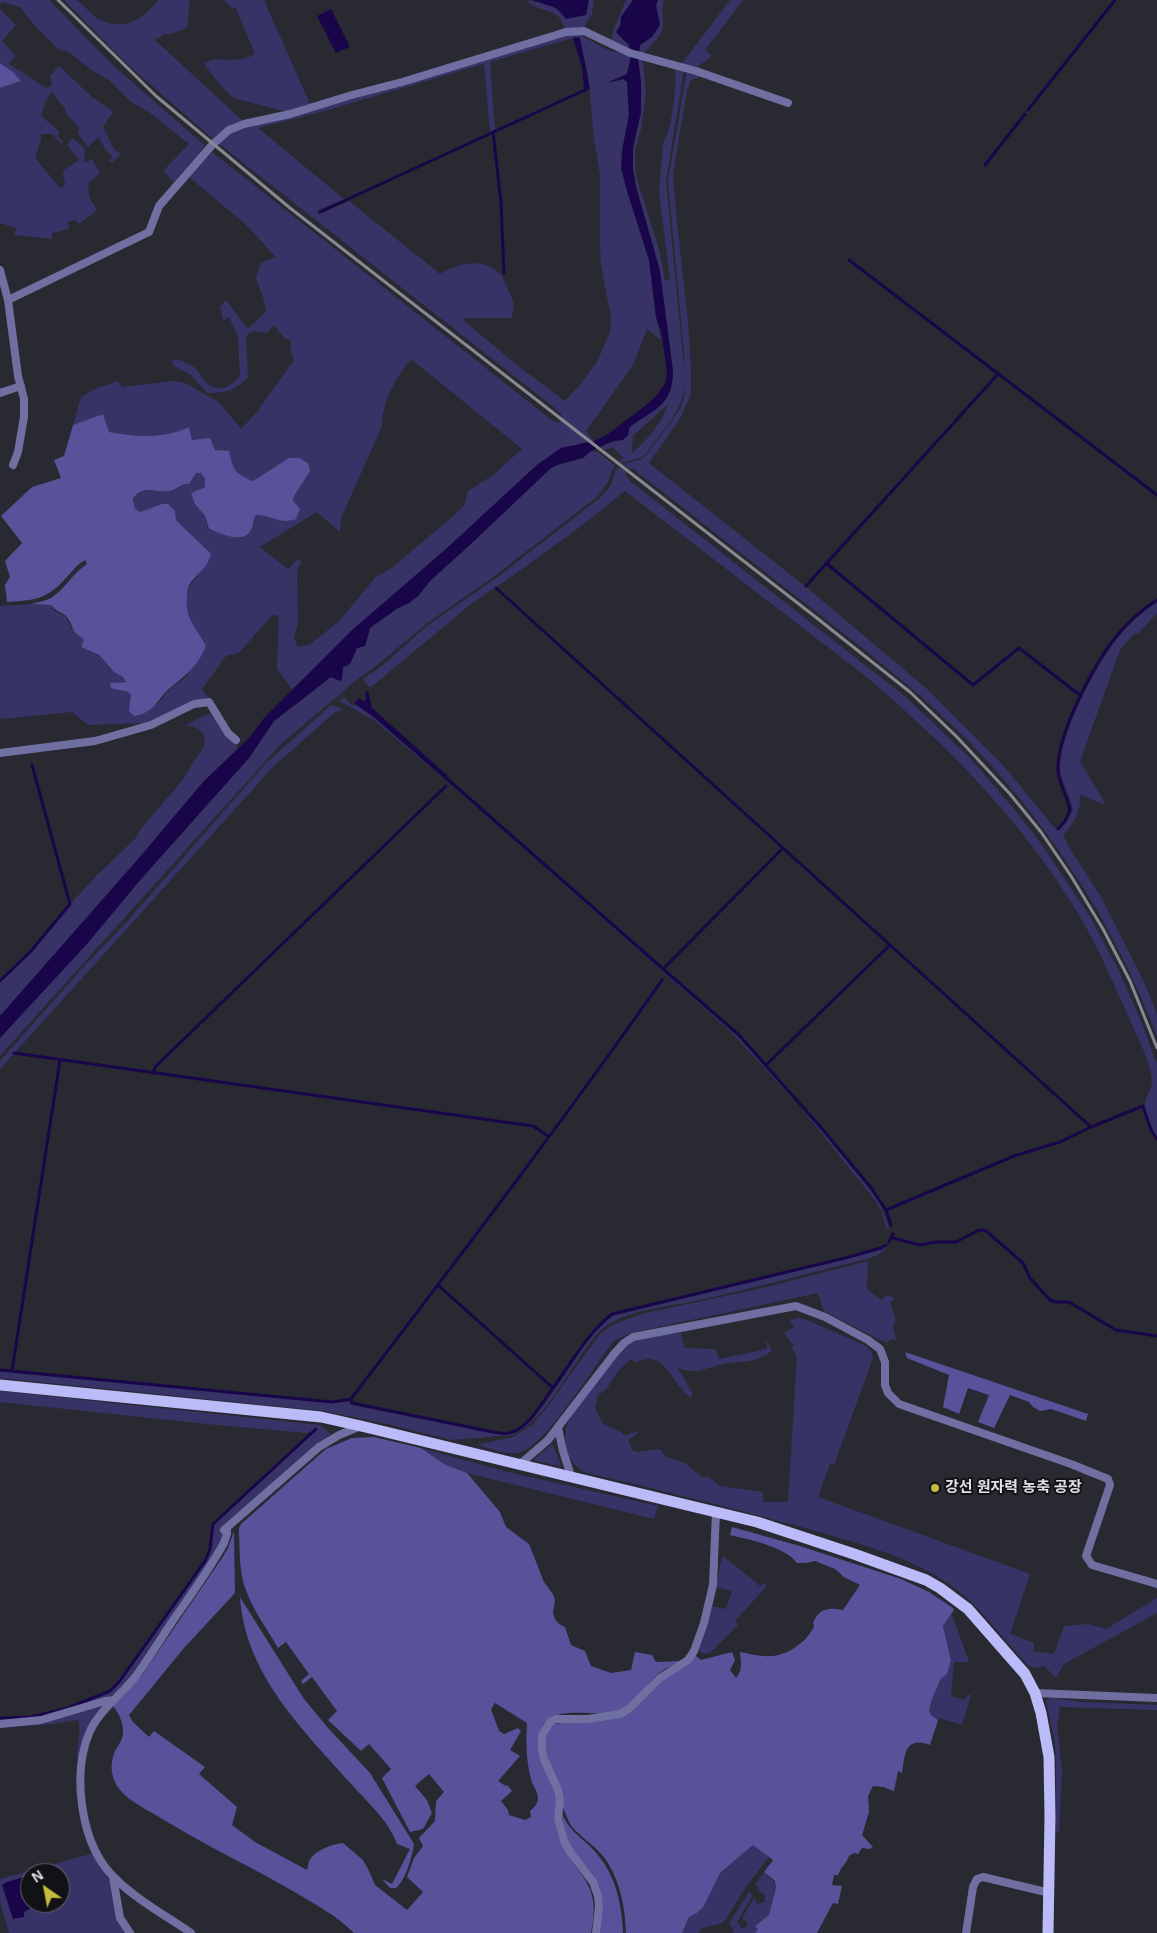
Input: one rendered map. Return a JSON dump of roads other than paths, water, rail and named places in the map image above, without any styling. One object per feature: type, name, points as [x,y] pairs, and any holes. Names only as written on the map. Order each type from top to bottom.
[{"type":"main road","points":[[0,1386],[311,1416],[361,1426],[716,1512],[807,1537],[926,1580],[968,1609],[982,1623],[1025,1674],[1035,1693],[1041,1713],[1049,1757],[1050,1893],[1048,1933]]},
{"type":"street","points":[[8,300],[149,232],[159,206],[166,197],[213,144],[229,130],[244,124],[290,114],[575,30],[584,30],[630,53],[733,83],[788,103]]},
{"type":"street","points":[[0,270],[8,300],[24,399],[24,417],[18,452],[13,466]]},
{"type":"street","points":[[0,393],[21,386]]},
{"type":"street","points":[[0,753],[94,741],[151,725],[194,704],[209,702],[228,733],[236,740]]},
{"type":"street","points":[[520,1465],[536,1452],[558,1428],[624,1343],[633,1338],[796,1306],[825,1317],[868,1340],[880,1349],[885,1362],[885,1385],[888,1393],[899,1404],[1071,1464],[1108,1480],[1110,1485],[1086,1556],[1092,1565],[1157,1584]]},
{"type":"street","points":[[191,1933],[131,1892],[112,1876],[102,1863],[87,1829],[80,1788],[82,1758],[90,1730],[104,1710],[137,1674],[215,1560],[227,1534],[225,1529],[319,1447],[339,1435],[361,1426]]},
{"type":"street","points":[[558,1428],[571,1476]]},
{"type":"street","points":[[596,1933],[599,1907],[598,1896],[594,1882],[570,1852],[564,1841],[558,1819],[560,1801],[558,1790],[544,1759],[542,1735],[550,1722],[556,1719],[613,1716],[625,1711],[642,1698],[660,1678],[688,1660],[694,1651],[704,1623],[713,1585],[716,1512]]},
{"type":"street","points":[[1035,1693],[1157,1698]]},
{"type":"street","points":[[0,1724],[41,1720],[93,1704],[114,1700]]},
{"type":"street","points":[[112,1876],[120,1918],[130,1933]]},
{"type":"street","points":[[966,1933],[972,1887],[977,1879],[983,1877],[1050,1893]]},
{"type":"waterway","points":[[1028,110],[1115,0]]},
{"type":"waterway","points":[[320,212],[587,89]]},
{"type":"waterway","points":[[985,165],[1025,114]]},
{"type":"waterway","points":[[493,132],[501,203],[504,273]]},
{"type":"waterway","points":[[849,260],[1157,495]]},
{"type":"waterway","points":[[806,586],[998,374]]},
{"type":"waterway","points":[[826,563],[973,685],[1019,648],[1081,696]]},
{"type":"waterway","points":[[496,588],[1091,1127],[1143,1106],[1151,1130],[1157,1139]]},
{"type":"waterway","points":[[1058,829],[1065,821],[1070,810],[1058,775],[1059,755],[1063,738],[1078,701],[1097,665],[1115,638],[1134,617],[1157,600]]},
{"type":"waterway","points":[[359,700],[365,705]]},
{"type":"waterway","points":[[0,981],[31,951],[70,904],[32,765]]},
{"type":"waterway","points":[[444,776],[663,969],[783,848]]},
{"type":"waterway","points":[[153,1073],[155,1067],[446,786]]},
{"type":"waterway","points":[[766,1065],[890,945]]},
{"type":"waterway","points":[[663,969],[739,1035],[824,1131],[872,1189],[886,1210],[1014,1156],[1060,1142],[1091,1127]]},
{"type":"waterway","points":[[0,1370],[332,1402],[351,1399],[547,1139],[662,980]]},
{"type":"waterway","points":[[14,1053],[533,1126],[548,1136]]},
{"type":"waterway","points":[[12,1371],[60,1060]]},
{"type":"waterway","points":[[886,1210],[891,1225]]},
{"type":"waterway","points":[[893,1238],[920,1245],[935,1242],[956,1242],[977,1231],[986,1231],[1023,1263],[1030,1278],[1050,1300],[1069,1302],[1116,1330],[1157,1336]]},
{"type":"waterway","points":[[889,1242],[893,1234]]},
{"type":"waterway","points":[[438,1285],[553,1388],[587,1339],[612,1314],[845,1258],[886,1245]]},
{"type":"waterway","points":[[351,1399],[352,1403],[493,1432],[509,1433],[529,1421],[553,1388]]},
{"type":"waterway","points":[[0,1718],[31,1717],[65,1709],[110,1691],[119,1682],[205,1561],[210,1549],[213,1524],[316,1429]]},
{"type":"railway","points":[[58,0],[156,96],[290,208],[910,692],[956,736],[1010,794],[1041,832],[1071,876],[1103,929],[1130,981],[1157,1048]]},
{"type":"place","name":"강선 원자력 농축 공장","points":[[935,1488]]}]
